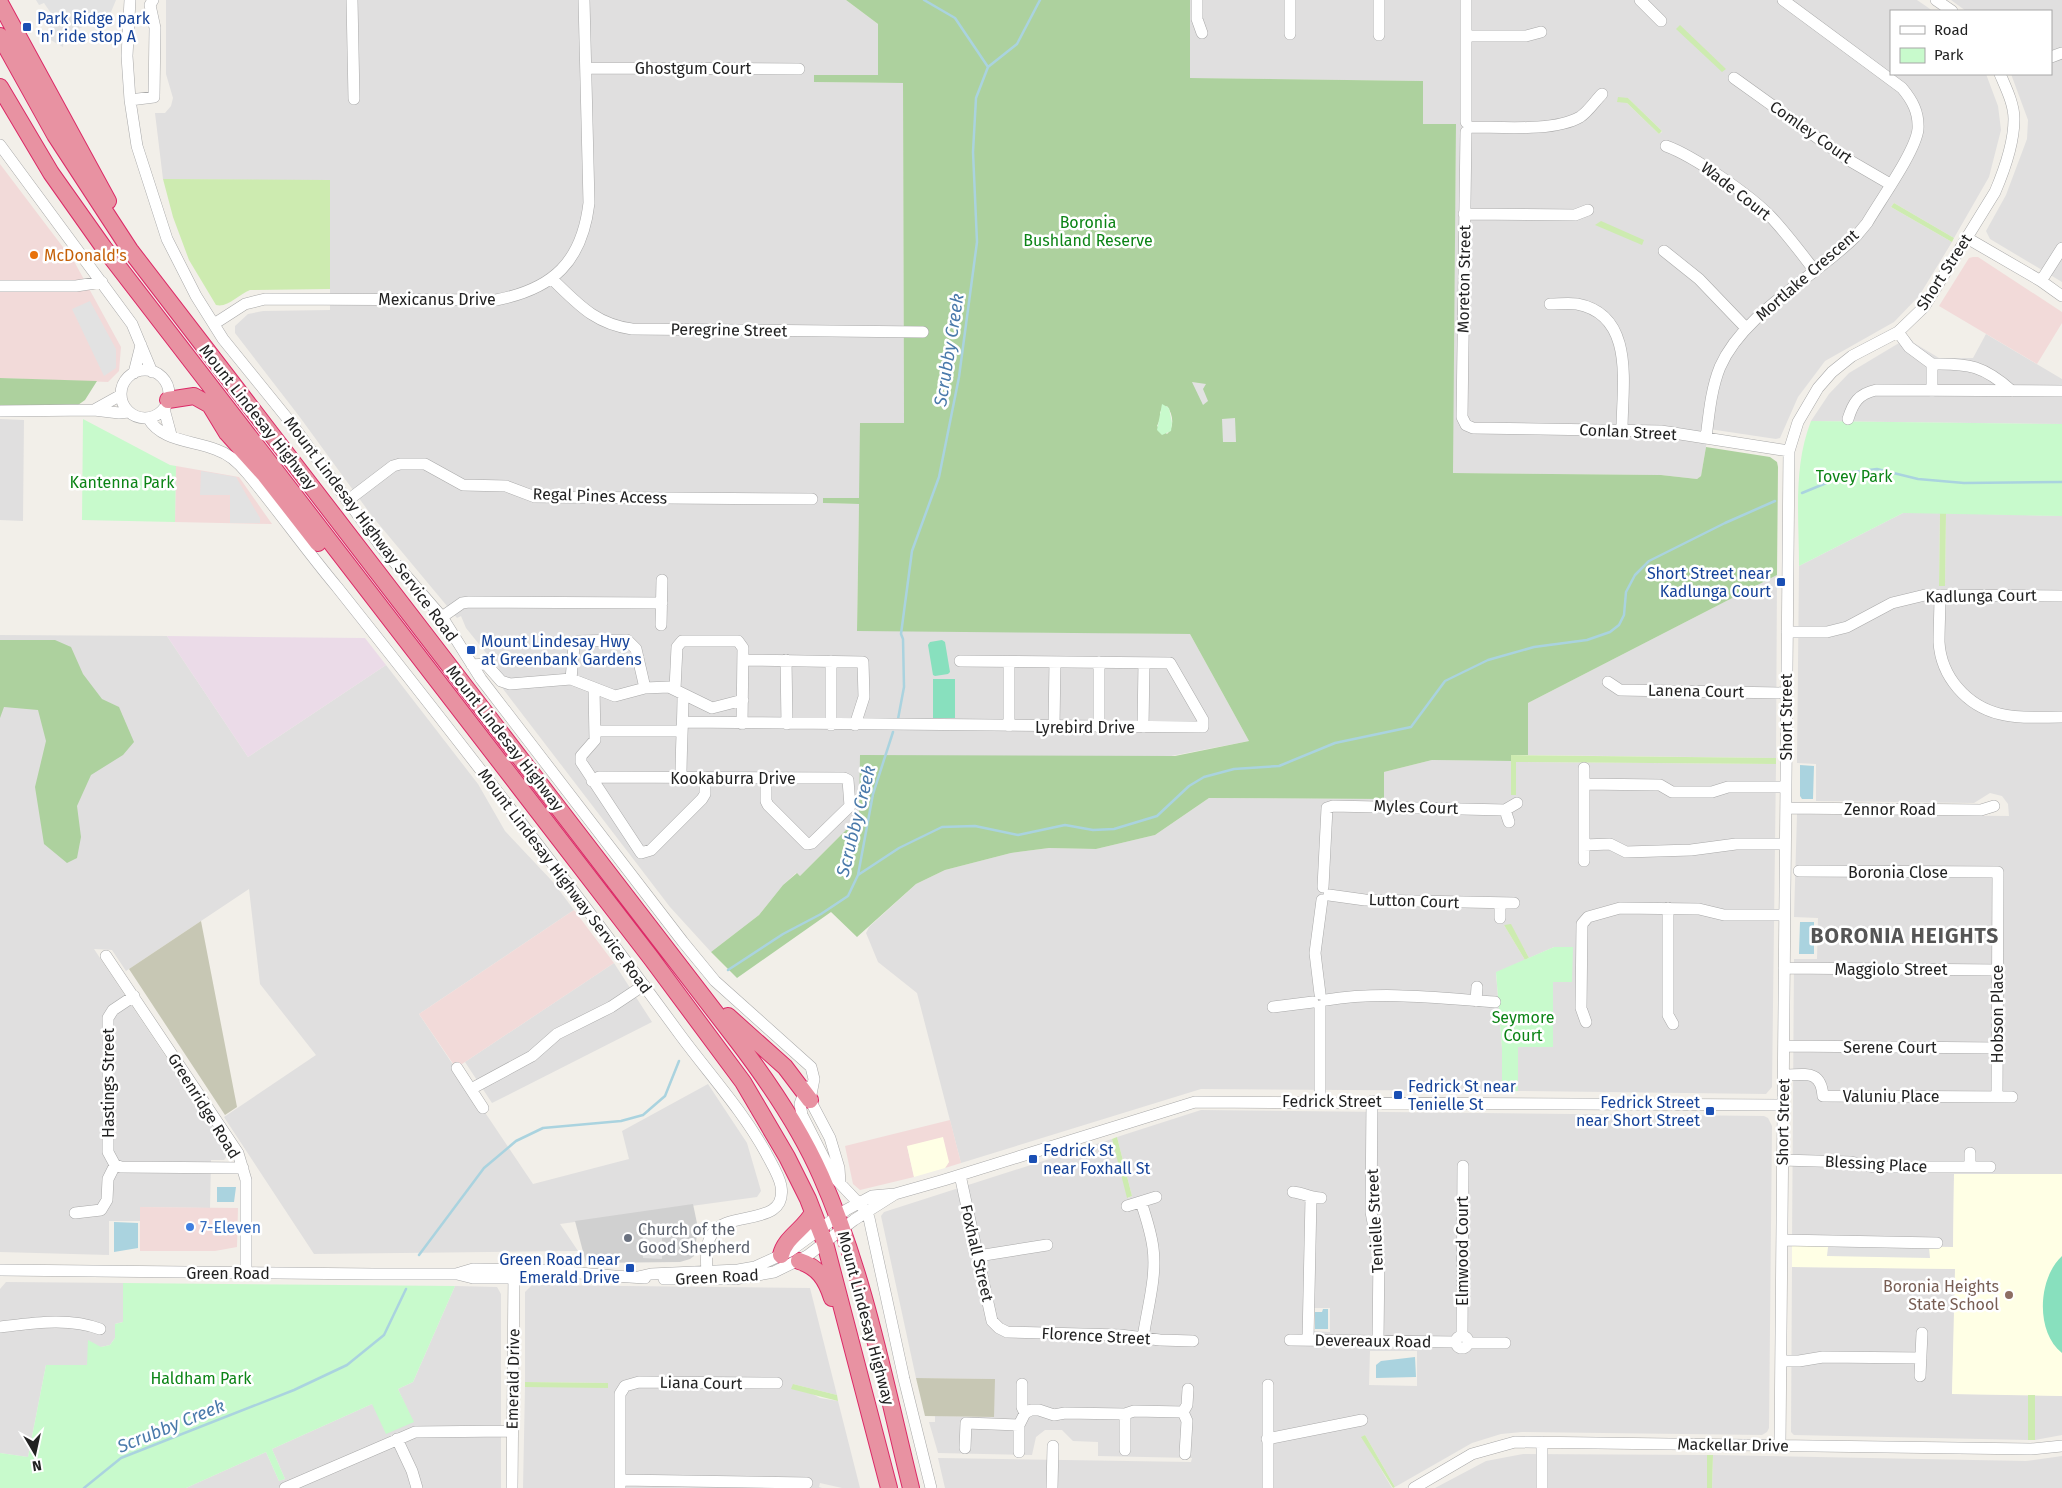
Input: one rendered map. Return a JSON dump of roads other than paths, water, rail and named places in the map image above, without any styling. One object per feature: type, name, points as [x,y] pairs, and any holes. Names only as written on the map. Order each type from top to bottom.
[{"type":"highway","points":[[0,3],[108,200],[136,244],[196,328],[205,349]]},
{"type":"highway","name":"Mount Lindesay Highway","points":[[0,36],[38,108],[78,173],[130,250],[711,1006],[756,1066],[788,1114],[814,1160],[840,1223],[860,1282],[911,1488]]},
{"type":"highway","name":"Mount Lindesay Highway","points":[[0,87],[52,173],[104,248],[743,1082],[787,1157],[822,1236],[856,1357],[889,1488]]},
{"type":"highway","points":[[166,405],[194,396],[210,405],[227,433],[264,475],[359,592],[365,598],[380,606]]},
{"type":"highway","points":[[711,1006],[724,1011],[768,1050],[807,1095]]},
{"type":"highway","points":[[781,1255],[783,1246],[806,1225],[813,1212]]},
{"type":"highway","points":[[799,1261],[812,1266],[825,1280],[846,1344],[856,1357]]},
{"type":"street","name":"Mount Lindesay Highway Service Road","points":[[130,0],[127,56],[130,100],[137,146],[157,212],[187,279],[214,324],[291,423],[390,558],[442,617],[472,665],[704,968],[724,989],[805,1063],[807,1095],[800,1104],[802,1115],[834,1176],[862,1207],[870,1222],[904,1379],[931,1488]]},
{"type":"street","points":[[352,0],[354,98]]},
{"type":"street","name":"Mexicanus Drive","points":[[214,324],[245,304],[265,299],[496,300],[514,296],[552,280],[567,264],[586,226],[589,203],[584,0]]},
{"type":"street","points":[[1197,0],[1197,19],[1202,33]]},
{"type":"street","points":[[1290,0],[1290,34]]},
{"type":"street","points":[[1379,0],[1379,35]]},
{"type":"street","name":"Moreton Street","points":[[1466,0],[1468,127],[1464,214],[1462,417],[1466,425]]},
{"type":"street","points":[[1640,0],[1661,21]]},
{"type":"street","name":"Mortlake Crescent","points":[[1706,438],[1713,387],[1730,349],[1746,328],[1857,235],[1913,145],[1918,130],[1917,114],[1912,100],[1902,88],[1783,0]]},
{"type":"street","points":[[1936,0],[1951,10]]},
{"type":"street","points":[[130,100],[154,97],[155,28],[152,2]]},
{"type":"street","points":[[1466,36],[1526,36],[1541,32]]},
{"type":"street","name":"Ghostgum Court","points":[[586,68],[799,69]]},
{"type":"street","name":"Short Street","points":[[1780,1445],[1786,693],[1790,451],[1793,435],[1808,403],[1832,372],[1852,356],[1898,332],[1928,301],[1995,192],[2001,178],[2013,132],[2014,118],[2002,75]]},
{"type":"street","name":"Comley Court","points":[[1734,78],[1847,158],[1890,184]]},
{"type":"street","points":[[1468,127],[1525,127],[1562,124],[1582,116],[1602,94]]},
{"type":"street","points":[[0,145],[135,329],[152,372]]},
{"type":"street","name":"Wade Court","points":[[1666,146],[1685,152],[1759,206],[1771,217],[1816,271]]},
{"type":"street","points":[[1464,214],[1575,215],[1588,210]]},
{"type":"street","points":[[1967,238],[2041,281],[2062,296]]},
{"type":"street","points":[[2041,281],[2062,248]]},
{"type":"street","points":[[1664,251],[1699,279],[1746,328]]},
{"type":"street","name":"Peregrine Street","points":[[552,280],[591,316],[616,327],[922,332]]},
{"type":"street","points":[[0,286],[76,286],[102,282]]},
{"type":"street","points":[[1550,304],[1576,304],[1594,309],[1609,321],[1618,336],[1622,352],[1622,430]]},
{"type":"street","points":[[1898,332],[1909,347],[1932,364],[1968,364],[1980,368],[2012,391]]},
{"type":"street","points":[[129,412],[122,395],[125,382],[134,374],[141,345]]},
{"type":"street","points":[[1932,364],[1932,391]]},
{"type":"street","points":[[134,374],[152,372],[158,375],[167,386],[166,405],[171,435]]},
{"type":"street","points":[[1848,419],[1853,404],[1867,392],[1885,389],[2062,392]]},
{"type":"street","points":[[94,410],[122,395]]},
{"type":"street","points":[[0,411],[94,410],[119,414],[129,412],[141,418],[148,418],[166,405]]},
{"type":"street","name":"Mount Lindesay Highway Service Road","points":[[148,418],[162,432],[187,443],[218,450],[247,473],[394,658],[733,1100],[760,1143],[781,1185],[780,1200],[770,1212],[727,1222],[717,1227],[708,1242],[707,1275]]},
{"type":"street","name":"Conlan Street","points":[[1466,425],[1473,428],[1662,431],[1790,451]]},
{"type":"street","name":"Regal Pines Access","points":[[347,501],[394,466],[425,464],[463,485],[506,486],[535,497],[812,499]]},
{"type":"street","points":[[661,625],[662,580]]},
{"type":"street","name":"Kadlunga Court","points":[[1787,632],[1827,632],[1848,627],[1892,604],[1926,595],[2062,596]]},
{"type":"street","points":[[1940,596],[1939,644],[1944,664],[1953,683],[1966,697],[1981,707],[2000,714],[2021,717],[2062,717]]},
{"type":"street","points":[[442,617],[462,603],[469,602],[662,603]]},
{"type":"street","points":[[571,679],[574,646],[578,641],[627,640],[636,649],[645,688]]},
{"type":"street","points":[[681,777],[683,727],[676,648],[682,641],[738,642],[744,648],[742,724]]},
{"type":"street","points":[[743,660],[860,661],[864,665],[864,696],[855,725]]},
{"type":"street","points":[[786,660],[787,724]]},
{"type":"street","points":[[831,661],[831,725]]},
{"type":"street","name":"Lyrebird Drive","points":[[596,731],[742,724],[1199,728],[1203,727],[1204,724],[1172,664],[960,661]]},
{"type":"street","points":[[1009,662],[1009,726]]},
{"type":"street","points":[[1054,662],[1054,726]]},
{"type":"street","points":[[1099,727],[1100,662]]},
{"type":"street","points":[[1144,663],[1144,727]]},
{"type":"street","points":[[472,665],[486,664],[502,681],[510,684],[571,679],[615,696],[645,688],[679,691],[712,708],[743,700]]},
{"type":"street","name":"Lanena Court","points":[[1608,682],[1620,690],[1786,693]]},
{"type":"street","points":[[594,688],[595,740],[581,756],[584,768],[641,853],[651,850],[702,799],[705,794],[705,777]]},
{"type":"street","points":[[1584,768],[1584,861]]},
{"type":"street","name":"Kookaburra Drive","points":[[592,781],[599,777],[705,777],[766,778],[848,780],[850,806],[812,843],[807,844],[768,805],[766,778]]},
{"type":"street","points":[[1584,784],[1660,785],[1672,792],[1712,792],[1728,787],[1786,787]]},
{"type":"street","points":[[1509,822],[1505,810],[1517,803]]},
{"type":"street","name":"Myles Court","points":[[1325,894],[1327,808],[1334,806],[1505,810]]},
{"type":"street","name":"Zennor Road","points":[[1786,808],[1981,810],[1994,806]]},
{"type":"street","points":[[1584,845],[1610,844],[1626,852],[1634,852],[1691,850],[1736,844],[1785,844]]},
{"type":"street","name":"Boronia Close","points":[[1799,871],[1998,872]]},
{"type":"street","name":"Hobson Place","points":[[1997,1096],[1998,872]]},
{"type":"street","points":[[1320,1101],[1320,1000],[1315,953],[1325,894]]},
{"type":"street","name":"Lutton Court","points":[[1325,894],[1365,900],[1514,903]]},
{"type":"street","points":[[1500,904],[1500,918]]},
{"type":"street","points":[[1586,1022],[1581,1008],[1582,924],[1588,917],[1620,908],[1699,909],[1724,915],[1784,915]]},
{"type":"street","points":[[1668,908],[1668,1015],[1673,1024]]},
{"type":"street","name":"Greenridge Road","points":[[106,956],[238,1154],[246,1180],[246,1273]]},
{"type":"street","name":"Maggiolo Street","points":[[1784,968],[1998,970]]},
{"type":"street","points":[[471,1089],[532,1056],[557,1034],[611,1007],[644,984]]},
{"type":"street","points":[[1476,1001],[1477,987]]},
{"type":"street","points":[[1273,1007],[1361,994],[1392,994],[1495,1002]]},
{"type":"street","name":"Hastings Street","points":[[115,1164],[108,1152],[108,1018],[113,1010],[134,996]]},
{"type":"street","name":"Serene Court","points":[[1784,1046],[1997,1048]]},
{"type":"street","points":[[457,1068],[484,1108]]},
{"type":"street","name":"Valuniu Place","points":[[1784,1075],[1814,1076],[1819,1079],[1823,1096],[2012,1097]]},
{"type":"street","name":"Fedrick Street","points":[[840,1223],[862,1207],[895,1194],[1194,1102],[1372,1101],[1783,1105]]},
{"type":"street","name":"Tenielle Street","points":[[1372,1101],[1371,1212],[1379,1254],[1378,1341]]},
{"type":"street","points":[[1970,1153],[1970,1167]]},
{"type":"street","name":"Blessing Place","points":[[1782,1160],[1850,1162],[1875,1167],[1990,1168]]},
{"type":"street","points":[[75,1213],[94,1213],[106,1206],[108,1180],[115,1164],[121,1167],[243,1168]]},
{"type":"street","name":"Elmwood Court","points":[[1462,1340],[1463,1166]]},
{"type":"street","name":"Foxhall Street","points":[[960,1175],[992,1321],[999,1328]]},
{"type":"street","points":[[1293,1192],[1303,1193],[1316,1198],[1308,1340]]},
{"type":"street","points":[[1127,1206],[1156,1197]]},
{"type":"street","points":[[1141,1202],[1151,1233],[1154,1250],[1153,1273],[1143,1338]]},
{"type":"street","name":"Green Road","points":[[0,1270],[456,1274],[473,1278],[514,1274],[606,1278],[614,1276],[707,1275],[746,1269],[822,1236],[840,1223]]},
{"type":"street","name":"Green Road","points":[[707,1275],[735,1279],[762,1275],[799,1261],[822,1236]]},
{"type":"street","points":[[1782,1240],[1937,1243]]},
{"type":"street","points":[[978,1256],[1047,1245]]},
{"type":"street","name":"Emerald Drive","points":[[512,1488],[514,1274]]},
{"type":"street","points":[[0,1327],[35,1322],[84,1322],[100,1329]]},
{"type":"street","name":"Florence Street","points":[[999,1328],[1007,1332],[1120,1335],[1193,1340]]},
{"type":"street","points":[[1920,1376],[1922,1333]]},
{"type":"street","name":"Devereaux Road","points":[[1290,1340],[1462,1340],[1505,1343]]},
{"type":"street","points":[[1781,1361],[1799,1361],[1823,1357],[1921,1358]]},
{"type":"street","name":"Liana Court","points":[[620,1484],[620,1394],[624,1386],[639,1382],[777,1384]]},
{"type":"street","points":[[1022,1384],[1022,1407],[1025,1413]]},
{"type":"street","points":[[1268,1385],[1268,1488]]},
{"type":"street","points":[[1182,1412],[1187,1405],[1188,1389]]},
{"type":"street","points":[[1025,1413],[1039,1410],[1054,1416],[1065,1413],[1125,1414],[1134,1411],[1182,1412]]},
{"type":"street","points":[[1182,1412],[1187,1420],[1185,1454]]},
{"type":"street","points":[[1018,1452],[1019,1425],[1025,1413]]},
{"type":"street","points":[[1125,1414],[1125,1450]]},
{"type":"street","points":[[1267,1439],[1362,1420]]},
{"type":"street","points":[[965,1448],[966,1423],[1019,1425]]},
{"type":"street","points":[[285,1488],[415,1432],[430,1430],[512,1431]]},
{"type":"street","points":[[397,1439],[412,1471],[417,1488]]},
{"type":"street","name":"Mackellar Drive","points":[[1414,1488],[1472,1454],[1515,1442],[2032,1450],[2062,1448]]},
{"type":"street","points":[[1542,1442],[1542,1488]]},
{"type":"street","points":[[1052,1488],[1053,1446]]},
{"type":"street","points":[[620,1484],[807,1483]]},
{"type":"water","points":[[1800,765],[1814,766],[1813,799],[1802,799],[1800,796]]},
{"type":"water","points":[[1800,922],[1814,922],[1814,954],[1799,954]]},
{"type":"water","points":[[217,1187],[236,1187],[234,1202],[217,1202]]},
{"type":"water","points":[[114,1222],[138,1223],[138,1248],[114,1252]]},
{"type":"water","points":[[1323,1309],[1328,1309],[1328,1329],[1315,1329],[1315,1312],[1322,1312]]},
{"type":"water","points":[[1415,1357],[1416,1377],[1376,1378],[1376,1365],[1381,1361]]},
{"type":"waterway","points":[[924,0],[955,18],[988,67]]},
{"type":"waterway","name":"Scrubby Creek","points":[[898,719],[904,687],[903,639],[901,634],[912,551],[939,477],[959,377],[977,242],[973,152],[976,98],[988,67],[1017,44],[1040,0]]},
{"type":"waterway","points":[[1802,493],[1853,472],[1877,469],[1918,479],[1964,483],[2062,482]]},
{"type":"waterway","points":[[858,875],[899,848],[942,827],[975,826],[1018,835],[1065,825],[1093,830],[1114,829],[1157,816],[1189,786],[1204,777],[1234,769],[1279,766],[1335,743],[1411,727],[1445,681],[1488,660],[1534,647],[1587,640],[1610,632],[1619,625],[1624,615],[1626,592],[1635,575],[1649,561],[1725,523],[1775,501]]},
{"type":"waterway","name":"Scrubby Creek","points":[[728,970],[783,934],[821,914],[848,896],[858,875],[873,794],[893,732]]},
{"type":"waterway","name":"Scrubby Creek","points":[[419,1255],[484,1168],[516,1141],[543,1128],[621,1121],[643,1115],[665,1096],[679,1061]]},
{"type":"waterway","name":"Scrubby Creek","points":[[84,1488],[121,1458],[294,1390],[347,1365],[384,1335],[406,1289]]},
{"type":"place","name":"Park Ridge park 'n' ride stop A","points":[[27,27]]},
{"type":"place","name":"McDonald's","points":[[34,255]]},
{"type":"place","name":"Short Street near Kadlunga Court","points":[[1781,582]]},
{"type":"place","name":"Mount Lindesay Hwy at Greenbank Gardens","points":[[471,650]]},
{"type":"place","name":"Fedrick St near Tenielle St","points":[[1398,1095]]},
{"type":"place","name":"Fedrick Street near Short Street","points":[[1710,1111]]},
{"type":"place","name":"Fedrick St near Foxhall St","points":[[1033,1159]]},
{"type":"place","name":"7-Eleven","points":[[190,1227]]},
{"type":"place","name":"Church of the Good Shepherd","points":[[628,1238]]},
{"type":"place","name":"Green Road near Emerald Drive","points":[[630,1268]]},
{"type":"place","name":"Boronia Heights State School","points":[[2009,1295]]},
{"type":"district","name":"BORONIA HEIGHTS","points":[[1905,936]]},
{"type":"park label","name":"Boronia Bushland Reserve","points":[[1088,231]]},
{"type":"park label","name":"Tovey Park","points":[[1854,476]]},
{"type":"park label","name":"Kantenna Park","points":[[122,482]]},
{"type":"park label","name":"Seymore Court","points":[[1523,1026]]},
{"type":"park label","name":"Haldham Park","points":[[201,1378]]}]
